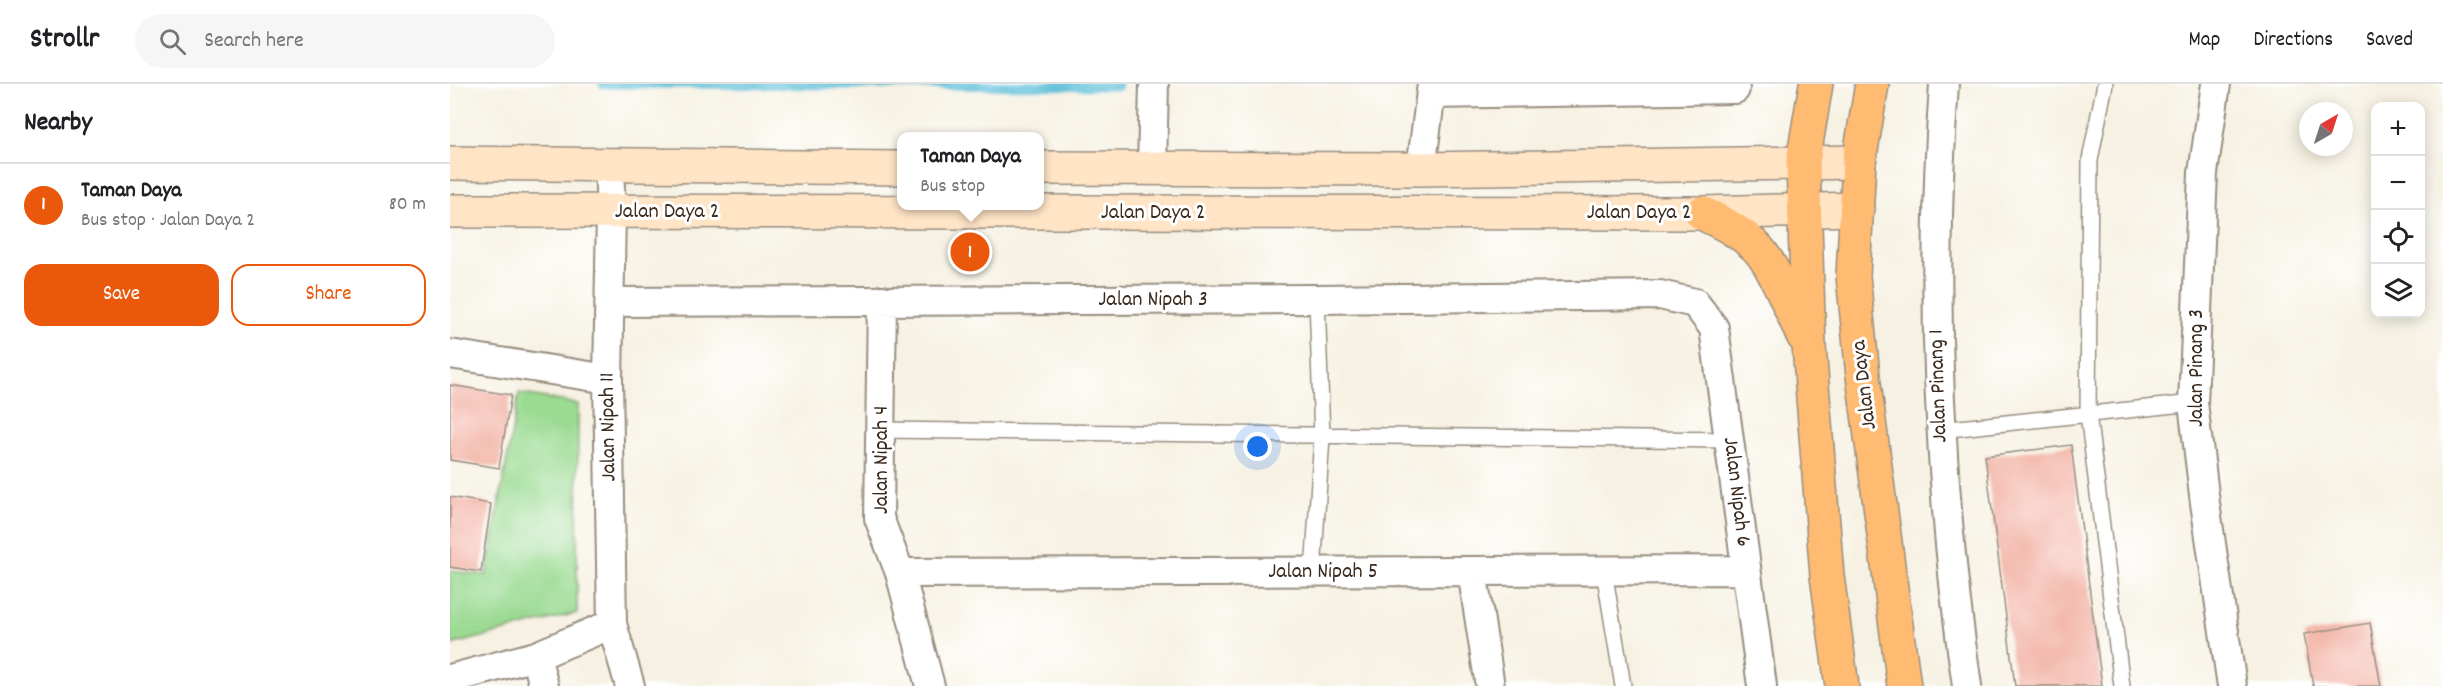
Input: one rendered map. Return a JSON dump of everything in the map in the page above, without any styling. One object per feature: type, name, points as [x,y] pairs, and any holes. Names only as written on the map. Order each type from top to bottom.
[{"type":"main road","points":[[1816,84],[1803,162],[1809,346],[1827,576],[1842,686]]},
{"type":"main road","name":"Jalan Daya","points":[[1872,84],[1859,162],[1853,276],[1863,376],[1904,686]]},
{"type":"main road","name":"Jalan Daya 2","points":[[1044,168],[1421,169],[1859,162]]},
{"type":"main road","name":"Jalan Daya 2","points":[[450,163],[897,168]]},
{"type":"main road","name":"Jalan Daya 2","points":[[450,211],[1702,213],[1857,209]]},
{"type":"main road","points":[[1702,213],[1736,230],[1755,245],[1768,262],[1809,346]]},
{"type":"street","points":[[1152,169],[1154,84]]},
{"type":"street","name":"Jalan Pinang 1","points":[[1944,84],[1939,157],[1936,283],[1940,430],[1953,591],[1967,686]]},
{"type":"street","name":"Jalan Pinang 3","points":[[2216,84],[2203,173],[2193,403],[2232,686]]},
{"type":"street","points":[[1421,169],[1431,89],[1735,89]]},
{"type":"street","name":"Jalan Nipah 11","points":[[609,166],[611,212],[608,379],[612,624],[630,686]]},
{"type":"street","name":"Jalan Nipah 3","points":[[610,302],[1317,300],[1660,295],[1695,303]]},
{"type":"street","name":"Jalan Nipah 4","points":[[882,300],[879,518],[900,573],[930,686]]},
{"type":"street","name":"Jalan Nipah 6","points":[[1695,303],[1714,328],[1762,686]]},
{"type":"street","points":[[450,354],[608,379]]},
{"type":"street","name":"Jalan Nipah 5","points":[[900,573],[1746,570]]},
{"type":"street","points":[[1472,571],[1490,686]]},
{"type":"street","points":[[450,679],[536,656],[612,624]]},
{"type":"street","points":[[536,656],[544,686]]},
{"type":"lane","points":[[2105,84],[2090,160],[2088,414],[2122,686]]},
{"type":"lane","points":[[1313,572],[1322,437],[1317,300]]},
{"type":"lane","points":[[1940,430],[2193,403]]},
{"type":"lane","points":[[882,430],[1322,437],[1729,440]]},
{"type":"lane","points":[[1604,571],[1623,686]]},
{"type":"green space","points":[[519,393],[578,404],[577,613],[450,645],[450,571],[486,575]]},
{"type":"building","points":[[450,385],[511,395],[499,468],[450,460]]},
{"type":"building","points":[[2071,445],[2102,686],[2015,686],[1985,456]]},
{"type":"building","points":[[450,497],[491,504],[481,572],[450,567]]},
{"type":"building","points":[[2370,623],[2381,686],[2313,686],[2304,634]]},
{"type":"waterway","points":[[603,84],[1118,86]]},
{"type":"place","name":"Taman Daya","points":[[970,252]]}]
